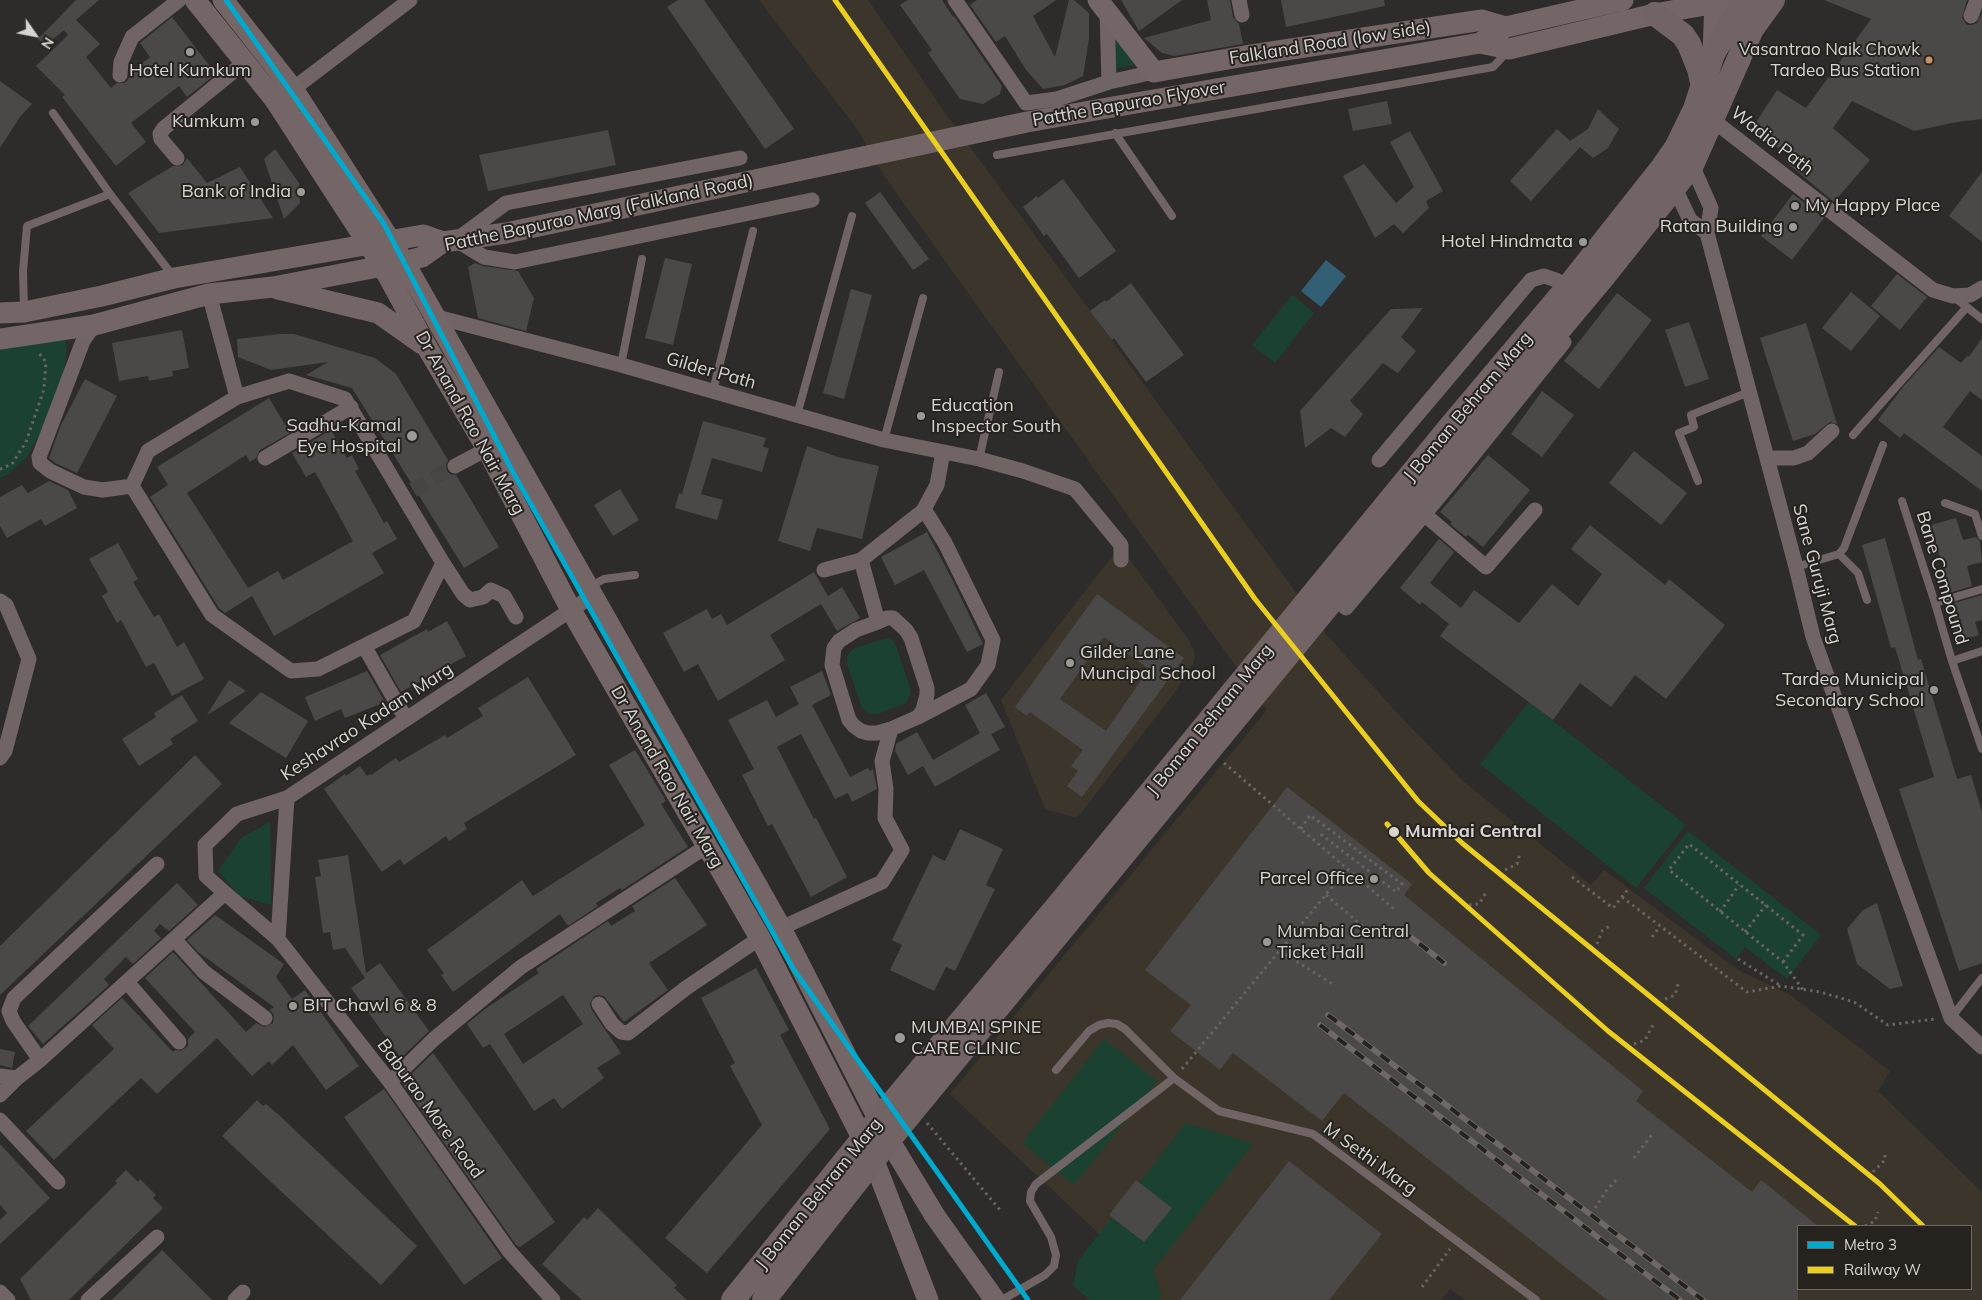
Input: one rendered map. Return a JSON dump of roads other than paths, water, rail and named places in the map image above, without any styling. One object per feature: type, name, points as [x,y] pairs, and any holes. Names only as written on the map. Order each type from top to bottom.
[{"type":"main road","name":"Dr Anand Rao Nair Marg","points":[[195,0],[275,100],[382,265],[428,349],[487,449],[571,610],[760,938],[868,1151],[928,1300]]},
{"type":"main road","name":"Dr Anand Rao Nair Marg","points":[[226,0],[293,89],[404,262],[781,928],[884,1130],[935,1216],[995,1300]]},
{"type":"main road","points":[[1475,44],[1506,27],[1623,0]]},
{"type":"main road","name":"J Boman Behram Marg","points":[[1704,114],[1702,87],[1713,54],[1745,0]]},
{"type":"main road","points":[[1475,44],[1509,49],[1716,1],[1771,1]]},
{"type":"main road","points":[[1713,54],[1716,1]]},
{"type":"main road","name":"J Boman Behram Marg","points":[[764,1300],[884,1130],[1577,292],[1669,177],[1684,157],[1704,114],[1752,29],[1771,1]]},
{"type":"main road","points":[[1103,6],[1154,72]]},
{"type":"main road","points":[[1654,14],[1683,35],[1690,44],[1699,69],[1702,87]]},
{"type":"main road","name":"Falkland Road (low side)","points":[[1154,72],[1245,56],[1482,20],[1506,27]]},
{"type":"main road","name":"Patthe Bapurao Flyover","points":[[790,172],[1013,125],[1475,44]]},
{"type":"main road","name":"Patthe Bapurao Marg (Falkland Road)","points":[[0,339],[29,343],[210,294],[273,288],[404,262],[422,257],[450,241],[506,233],[790,172]]},
{"type":"main road","points":[[0,314],[24,312],[102,296],[174,278],[390,240],[422,235],[450,241]]},
{"type":"main road","points":[[273,288],[378,313],[428,349]]},
{"type":"main road","name":"J Boman Behram Marg","points":[[733,1300],[868,1151]]},
{"type":"street","points":[[120,75],[121,62],[132,38],[179,0]]},
{"type":"street","points":[[293,89],[394,5],[410,0]]},
{"type":"street","points":[[954,0],[1026,103],[1057,99],[1109,82],[1154,72]]},
{"type":"street","points":[[1971,16],[1977,0]]},
{"type":"street","points":[[1103,6],[1109,82]]},
{"type":"street","points":[[177,158],[160,138],[164,128],[245,62]]},
{"type":"street","name":"Wadia Path","points":[[1704,114],[1933,290],[1952,296]]},
{"type":"street","name":"Sane Guruji Marg","points":[[1684,157],[1711,208],[1706,233],[1813,637],[1951,1018],[1982,1047]]},
{"type":"street","points":[[740,158],[506,202],[450,241],[484,257],[515,262],[812,200]]},
{"type":"street","points":[[1669,177],[1690,220],[1706,233]]},
{"type":"street","points":[[1346,608],[1580,321],[1577,292],[1556,280],[1544,276],[1531,280],[1378,460]]},
{"type":"street","points":[[1952,296],[1970,295],[1982,288]]},
{"type":"street","points":[[210,294],[237,397]]},
{"type":"street","points":[[24,312],[29,343]]},
{"type":"street","name":"Gilder Path","points":[[433,316],[620,364],[884,440],[979,459],[1023,471],[1074,489],[1121,545],[1121,560]]},
{"type":"street","points":[[94,325],[83,341],[39,458],[40,463],[50,471],[84,487],[103,490],[132,486]]},
{"type":"street","points":[[132,486],[148,452],[237,397],[289,381],[345,399],[408,492],[443,563],[463,594],[470,600],[482,597],[491,590],[504,596],[516,617]]},
{"type":"street","points":[[266,458],[351,408]]},
{"type":"street","points":[[1767,458],[1794,458],[1808,453],[1832,431]]},
{"type":"street","points":[[455,466],[487,449]]},
{"type":"street","points":[[824,570],[860,560],[924,509],[937,485],[943,452]]},
{"type":"street","points":[[132,486],[212,615],[291,671],[318,669],[414,621],[443,563]]},
{"type":"street","points":[[918,717],[923,710],[927,688],[911,638],[906,630],[893,618],[888,618],[856,630],[839,641],[834,648],[832,665],[849,720],[861,731],[877,733],[918,717],[972,689],[988,665],[993,640],[945,543],[924,509]]},
{"type":"street","points":[[1424,514],[1486,567],[1535,510]]},
{"type":"street","points":[[860,560],[878,622]]},
{"type":"street","name":"Keshavrao Kadam Marg","points":[[225,893],[206,876],[205,845],[237,814],[287,798],[571,610],[590,592]]},
{"type":"street","points":[[0,601],[6,605],[29,658],[5,751],[0,758]]},
{"type":"street","points":[[364,646],[406,719]]},
{"type":"street","points":[[781,928],[882,882],[902,850],[885,818],[886,789],[882,761],[891,729]]},
{"type":"street","points":[[278,939],[287,798]]},
{"type":"street","points":[[390,1082],[434,1039],[521,966],[707,846]]},
{"type":"street","points":[[40,1060],[13,1021],[9,1011],[14,998],[157,864]]},
{"type":"street","points":[[0,1095],[225,893]]},
{"type":"street","name":"Baburao More Road","points":[[225,893],[278,939],[390,1082],[509,1251],[553,1300]]},
{"type":"street","points":[[599,1004],[612,1024],[621,1032],[628,1033],[686,988],[760,938]]},
{"type":"street","points":[[174,939],[204,972],[265,1018]]},
{"type":"street","points":[[127,982],[179,1042]]},
{"type":"street","points":[[0,1076],[17,1078]]},
{"type":"street","points":[[0,1120],[58,1182]]},
{"type":"street","points":[[88,1300],[157,1237]]},
{"type":"street","points":[[0,1292],[8,1300]]},
{"type":"lane","points":[[997,155],[1493,67],[1509,49]]},
{"type":"lane","points":[[53,113],[110,194],[174,278]]},
{"type":"lane","points":[[1115,133],[1172,216]]},
{"type":"lane","points":[[24,312],[23,271],[26,226],[110,194]]},
{"type":"lane","points":[[798,415],[852,216]]},
{"type":"lane","points":[[713,391],[753,231]]},
{"type":"lane","points":[[620,364],[642,259]]},
{"type":"lane","points":[[1952,296],[1982,319]]},
{"type":"lane","points":[[884,440],[923,298]]},
{"type":"lane","points":[[1853,435],[1967,307]]},
{"type":"lane","points":[[979,459],[999,372]]},
{"type":"lane","points":[[1698,482],[1680,433],[1694,427],[1691,415],[1749,392]]},
{"type":"lane","points":[[1796,567],[1839,554],[1844,548],[1883,445]]},
{"type":"lane","name":"Bane Compound","points":[[1902,501],[1936,602],[1952,661],[1980,736],[1982,749]]},
{"type":"lane","points":[[1945,503],[1975,514],[1982,536]]},
{"type":"lane","points":[[1839,554],[1858,573],[1868,600]]},
{"type":"lane","points":[[590,592],[604,579],[634,575]]},
{"type":"lane","points":[[1936,602],[1982,589]]},
{"type":"lane","points":[[1952,661],[1982,651]]},
{"type":"lane","points":[[1951,1018],[1982,978]]},
{"type":"lane","name":"M Sethi Marg","points":[[1056,1070],[1089,1031],[1099,1025],[1117,1024],[1125,1029],[1174,1078],[1219,1112],[1313,1134],[1536,1300]]},
{"type":"lane","points":[[1002,1300],[1045,1275],[1054,1266],[1056,1254],[1051,1237],[1030,1201],[1031,1192],[1036,1184],[1174,1078]]},
{"type":"water","points":[[1326,260],[1346,276],[1321,307],[1301,291]]},
{"type":"tunnel","points":[[413,490],[455,466]]},
{"type":"railway","points":[[1402,930],[1444,963]]},
{"type":"railway","points":[[1328,1015],[1703,1300]]},
{"type":"railway","points":[[1320,1025],[1680,1300]]},
{"type":"metro line","name":"3","points":[[226,0],[384,224],[515,476],[794,970],[1028,1300]]},
{"type":"rail line","name":"W","points":[[835,0],[1255,599],[1418,801],[1462,843],[1880,1184],[1922,1225]]},
{"type":"rail line","name":"W","points":[[1387,824],[1429,873],[1608,1031],[1854,1225]]},
{"type":"place","name":"Hotel Kumkum","points":[[190,52]]},
{"type":"place","name":"Vasantrao Naik Chowk Tardeo Bus Station","points":[[1929,60]]},
{"type":"place","name":"Kumkum","points":[[255,122]]},
{"type":"place","name":"Bank of India","points":[[301,192]]},
{"type":"place","name":"My Happy Place","points":[[1795,206]]},
{"type":"place","name":"Ratan Building","points":[[1793,227]]},
{"type":"place","name":"Hotel Hindmata","points":[[1583,242]]},
{"type":"place","name":"Education Inspector South","points":[[921,416]]},
{"type":"place","name":"Sadhu-Kamal Eye Hospital","points":[[412,436]]},
{"type":"place","name":"Gilder Lane Muncipal School","points":[[1070,663]]},
{"type":"place","name":"Tardeo Municipal Secondary School","points":[[1934,690]]},
{"type":"place","name":"Mumbai Central","points":[[1394,832]]},
{"type":"place","name":"Parcel Office","points":[[1374,879]]},
{"type":"place","name":"Mumbai Central Ticket Hall","points":[[1267,942]]},
{"type":"place","name":"BIT Chawl 6 & 8","points":[[293,1006]]},
{"type":"place","name":"MUMBAI SPINE CARE CLINIC","points":[[900,1038]]}]
